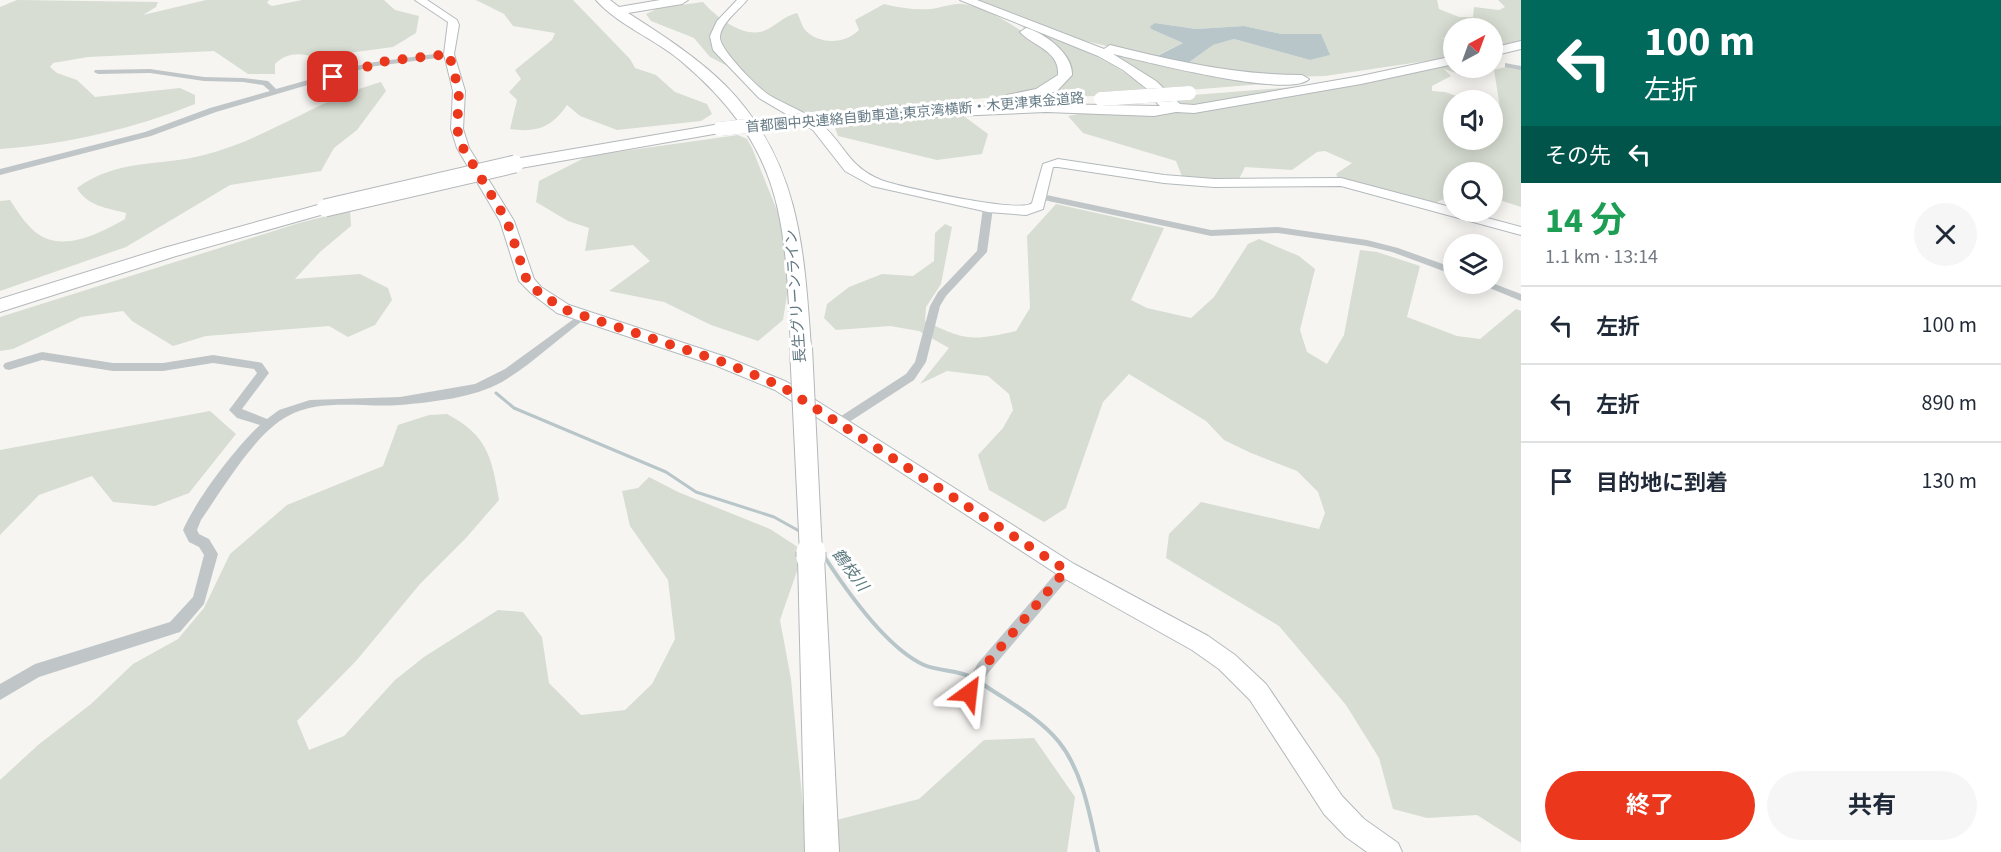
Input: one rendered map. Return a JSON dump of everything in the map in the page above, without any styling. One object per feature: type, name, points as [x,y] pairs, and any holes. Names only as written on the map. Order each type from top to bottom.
[{"type":"highway","name":"長生グリーンライン","points":[[602,0],[704,72],[724,91],[758,133],[775,166],[789,210],[796,264],[801,348],[822,852]]},
{"type":"highway","points":[[616,11],[648,0]]},
{"type":"highway","points":[[616,11],[682,0]]},
{"type":"highway","points":[[957,0],[1099,54],[1134,75],[1164,103],[1172,107],[1194,109],[1361,80],[1427,64]]},
{"type":"highway","points":[[966,0],[1107,54],[1138,74],[1167,99],[1172,107]]},
{"type":"highway","points":[[849,115],[1038,94],[1054,87],[1064,79],[1066,69],[1061,58],[1045,44],[996,15]]},
{"type":"highway","points":[[1059,35],[1176,66],[1228,75],[1296,80],[1358,76]]},
{"type":"highway","points":[[1503,49],[1521,45]]},
{"type":"highway","name":"首都圏中央連絡自動車道;東京湾横断・木更津東金道路","points":[[0,306],[170,252],[325,208],[515,164],[720,129],[849,115],[1189,93],[1358,76],[1443,62]]},
{"type":"highway","points":[[895,112],[909,114],[1074,108],[1154,112],[1167,111],[1172,107]]},
{"type":"street","points":[[420,0],[452,20],[449,54],[459,91],[457,129],[463,148],[507,221],[527,281],[563,309],[781,386],[1066,570],[1168,624],[1227,662],[1258,692],[1333,805],[1355,828],[1389,852]]},
{"type":"street","points":[[742,0],[721,23],[715,36],[717,48],[763,96],[817,128],[850,168],[877,183],[988,208],[1026,211],[1036,208],[1042,197],[1045,170],[1049,164],[1058,163],[1194,181],[1259,183],[1326,180],[1377,190],[1521,231]]},
{"type":"street","points":[[0,172],[147,134],[213,110],[386,61],[449,54]]},
{"type":"street","points":[[1508,64],[1521,68]]},
{"type":"street","points":[[98,72],[150,71],[204,79],[243,80],[265,83],[275,92]]},
{"type":"street","points":[[1042,197],[1211,233],[1278,230],[1366,243],[1395,250],[1443,268]]},
{"type":"street","points":[[839,423],[910,377],[915,370],[920,362],[935,306],[942,294],[982,252],[988,208]]},
{"type":"street","points":[[1503,291],[1521,298]]},
{"type":"street","points":[[0,693],[35,671],[175,627],[199,600],[211,554],[204,543],[194,538],[190,530],[195,518],[269,424],[282,414],[306,406],[423,398],[496,380],[582,316]]},
{"type":"street","points":[[9,366],[42,356],[113,367],[163,367],[213,359],[258,366],[264,373],[235,410],[269,424]]},
{"type":"street","points":[[969,693],[983,668],[1066,570]]},
{"type":"shaded area","points":[[17,0],[158,2],[156,7],[143,15],[206,0],[269,0],[267,3],[272,6],[302,0],[384,0],[395,10],[419,16],[416,33],[393,47],[341,54],[325,61],[299,54],[287,56],[275,64],[275,74],[248,74],[214,51],[88,57],[53,63],[50,67],[57,73],[77,80],[95,97],[180,88],[195,95],[195,104],[148,121],[99,134],[0,149],[0,7]]},
{"type":"shaded area","points":[[476,0],[573,0],[630,59],[635,68],[656,75],[675,92],[707,104],[712,114],[701,121],[617,130],[580,116],[567,105],[556,119],[543,127],[528,130],[510,129],[517,100],[509,92],[521,79],[515,70],[552,40],[555,33],[513,26],[504,14]]},
{"type":"shaded area","points":[[968,0],[1437,0],[1439,9],[1459,17],[1473,17],[1474,7],[1499,10],[1505,7],[1498,0],[1521,0],[1521,42],[1503,46],[1503,18],[1443,18],[1443,38],[1440,38],[1443,38],[1443,58],[1325,76],[1285,77],[1170,62],[1066,36]],"holes":[[[1155,23],[1196,29],[1244,26],[1282,34],[1320,34],[1329,55],[1310,60],[1234,39],[1213,45],[1188,63],[1158,55],[1183,43],[1151,29],[1150,26]]]},
{"type":"shaded area","points":[[703,2],[714,13],[736,28],[752,32],[765,30],[797,13],[806,31],[826,41],[840,40],[853,35],[859,30],[855,20],[884,4],[925,9],[963,4],[989,12],[1019,29],[1046,50],[1063,70],[1055,84],[1016,95],[802,116],[768,97],[745,75],[710,57],[694,38],[651,21],[646,14],[659,8]]},
{"type":"shaded area","points":[[1155,23],[1196,29],[1244,26],[1282,34],[1321,34],[1330,55],[1310,60],[1234,39],[1213,45],[1188,63],[1157,56],[1183,43],[1151,29],[1150,26]]},
{"type":"shaded area","points":[[1021,26],[1105,61],[1121,70],[1150,93],[996,101],[1029,98],[1070,73],[1030,32]]},
{"type":"shaded area","points":[[1096,46],[1175,67],[1299,81],[1164,92]]},
{"type":"shaded area","points":[[1443,65],[1443,78],[1447,78],[1432,86],[1432,91],[1443,92],[1443,150],[1503,150],[1503,90],[1497,90],[1495,78],[1503,78],[1503,68],[1521,68],[1521,207],[1503,201],[1503,162],[1443,162],[1443,199],[1433,204],[1339,180],[1336,174],[1352,163],[1325,151],[1317,152],[1292,170],[1245,167],[1238,181],[1183,179],[1176,161],[1083,133],[1068,116],[1101,110],[1149,114],[1194,111]]},
{"type":"shaded area","points":[[381,82],[386,91],[357,130],[334,148],[321,171],[230,185],[126,247],[0,291],[0,201],[10,200],[30,227],[41,236],[65,241],[90,236],[125,219],[126,213],[92,203],[81,194],[77,188],[93,178],[123,168],[187,159],[227,148],[336,98]]},
{"type":"shaded area","points":[[1307,86],[1203,106],[1181,106],[1168,97]]},
{"type":"shaded area","points":[[927,117],[965,117],[988,134],[982,154],[937,160],[838,136],[834,125]]},
{"type":"shaded area","points":[[738,135],[747,139],[752,148],[782,223],[790,277],[783,320],[758,341],[711,325],[664,302],[609,291],[650,261],[633,245],[585,251],[589,228],[568,221],[536,202],[539,181],[588,156]]},
{"type":"shaded area","points":[[1056,204],[1164,228],[1131,300],[1147,308],[1191,318],[1214,297],[1248,244],[1259,239],[1299,256],[1315,269],[1300,330],[1307,352],[1327,364],[1344,335],[1360,250],[1377,252],[1420,266],[1407,317],[1457,336],[1480,339],[1516,309],[1521,311],[1521,843],[1477,815],[1427,818],[1393,809],[1379,758],[1346,705],[1279,626],[1166,558],[1169,534],[1201,502],[1319,529],[1325,513],[1318,492],[1297,471],[1224,440],[1206,421],[1129,374],[1103,402],[1066,508],[1044,522],[989,490],[978,455],[1003,428],[1013,410],[1009,394],[988,376],[947,371],[920,384],[949,348],[919,331],[890,326],[836,330],[824,318],[827,304],[849,287],[882,274],[913,276],[934,261],[935,233],[945,224],[952,227],[941,284],[926,307],[925,321],[960,336],[969,337],[979,338],[1016,331],[1030,308],[1027,236]]},
{"type":"shaded area","points":[[350,210],[351,226],[320,252],[295,279],[360,274],[388,288],[392,300],[375,325],[348,337],[329,326],[206,336],[173,346],[132,321],[123,311],[81,317],[13,349],[0,351],[0,317],[299,223]]},
{"type":"shaded area","points":[[210,411],[236,434],[189,493],[155,506],[113,502],[92,476],[39,495],[0,535],[0,450]]},
{"type":"shaded area","points":[[447,414],[471,430],[479,439],[494,471],[499,500],[466,538],[420,584],[356,661],[297,721],[309,750],[344,736],[395,680],[424,657],[498,610],[523,612],[542,637],[549,683],[581,715],[625,710],[652,684],[675,639],[668,580],[630,526],[622,491],[638,488],[649,477],[678,492],[770,529],[804,551],[780,620],[791,679],[805,828],[919,799],[984,740],[1034,738],[1075,797],[1067,852],[0,852],[0,780],[38,745],[91,704],[133,664],[178,639],[204,608],[230,554],[287,505],[383,466],[398,425],[429,415]]},
{"type":"waterway","name":"鶴枝川","points":[[496,393],[514,408],[666,472],[696,492],[774,517],[801,532]]},
{"type":"waterway","name":"鶴枝川","points":[[824,556],[868,617],[896,646],[924,665],[973,678]]},
{"type":"waterway","name":"鶴枝川","points":[[981,683],[1042,725],[1059,742],[1080,780],[1098,852]]},
{"type":"route","points":[[333,77],[386,61],[449,54],[459,91],[457,129],[463,148],[507,221],[527,281],[536,290],[563,309],[723,362],[781,386],[1066,570],[983,668],[969,693]]}]
